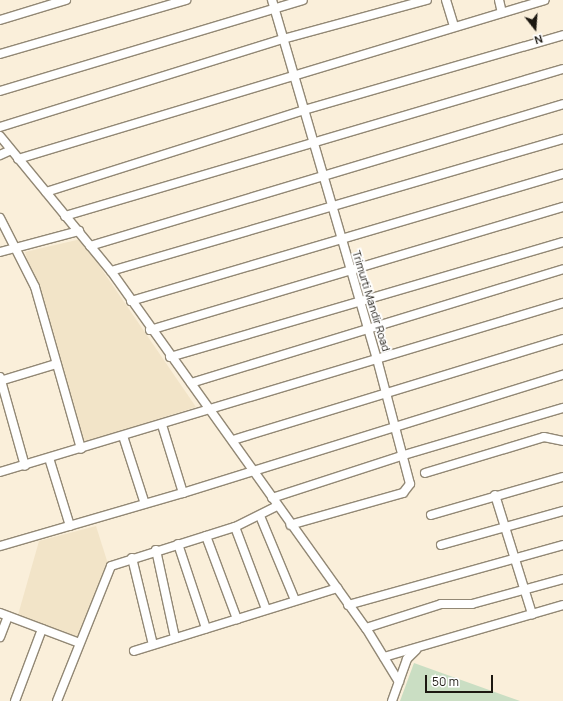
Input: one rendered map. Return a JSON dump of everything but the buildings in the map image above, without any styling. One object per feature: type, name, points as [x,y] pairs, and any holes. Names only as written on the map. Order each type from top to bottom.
[{"type":"street","points":[[0,20],[66,0]]},
{"type":"street","points":[[0,54],[186,0]]},
{"type":"street","points":[[0,91],[273,4],[303,0]]},
{"type":"street","points":[[0,127],[283,39],[426,0]]},
{"type":"street","points":[[446,0],[454,27]]},
{"type":"street","points":[[499,0],[502,13]]},
{"type":"street","points":[[18,159],[545,0]]},
{"type":"street","name":"Trimurti Mandir Road","points":[[273,4],[396,425],[410,484],[408,491],[290,525]]},
{"type":"street","points":[[46,192],[304,110],[563,35]]},
{"type":"street","points":[[65,216],[563,69]]},
{"type":"street","points":[[90,246],[322,174],[563,104]]},
{"type":"street","points":[[0,136],[111,271],[150,330],[191,382],[233,440],[250,470],[366,628],[399,682]]},
{"type":"street","points":[[111,271],[563,139]]},
{"type":"street","points":[[0,155],[10,150]]},
{"type":"street","points":[[131,301],[563,174]]},
{"type":"street","points":[[150,330],[563,207]]},
{"type":"street","points":[[1,222],[13,248],[35,287],[81,449]]},
{"type":"street","points":[[0,252],[78,232]]},
{"type":"street","points":[[170,357],[563,242]]},
{"type":"street","points":[[191,382],[367,327],[563,269]]},
{"type":"street","points":[[0,472],[211,411],[563,303]]},
{"type":"street","points":[[233,440],[563,339]]},
{"type":"street","points":[[25,466],[0,379],[56,364]]},
{"type":"street","points":[[0,546],[183,493],[250,470],[563,375]]},
{"type":"street","points":[[272,498],[404,455],[563,408]]},
{"type":"street","points":[[162,425],[183,493]]},
{"type":"street","points":[[123,436],[145,504]]},
{"type":"street","points":[[425,473],[544,437],[563,441]]},
{"type":"street","points":[[49,458],[70,526]]},
{"type":"street","points":[[431,515],[495,495],[563,477]]},
{"type":"street","points":[[495,495],[532,614]]},
{"type":"street","points":[[57,701],[111,566],[156,550],[235,527],[260,516],[277,506]]},
{"type":"street","points":[[441,545],[563,511]]},
{"type":"street","points":[[260,516],[295,600]]},
{"type":"street","points":[[235,527],[266,609]]},
{"type":"street","points":[[206,536],[237,619]]},
{"type":"street","points":[[178,544],[206,628]]},
{"type":"street","points":[[348,605],[563,545]]},
{"type":"street","points":[[156,550],[175,638]]},
{"type":"street","points":[[132,558],[153,645]]},
{"type":"street","points":[[366,628],[449,602],[472,604],[563,579]]},
{"type":"street","points":[[134,651],[337,588]]},
{"type":"street","points":[[384,657],[416,649],[436,640],[563,605]]},
{"type":"street","points":[[0,637],[4,615],[80,643]]},
{"type":"street","points":[[15,701],[42,629]]},
{"type":"street","points":[[392,701],[407,659],[416,649]]},
{"type":"shaded area","points":[[81,239],[196,407],[79,444],[25,252]]},
{"type":"shaded area","points":[[96,526],[109,567],[81,638],[18,615],[39,541]]},
{"type":"green space","points":[[414,663],[520,701],[400,701]]}]
